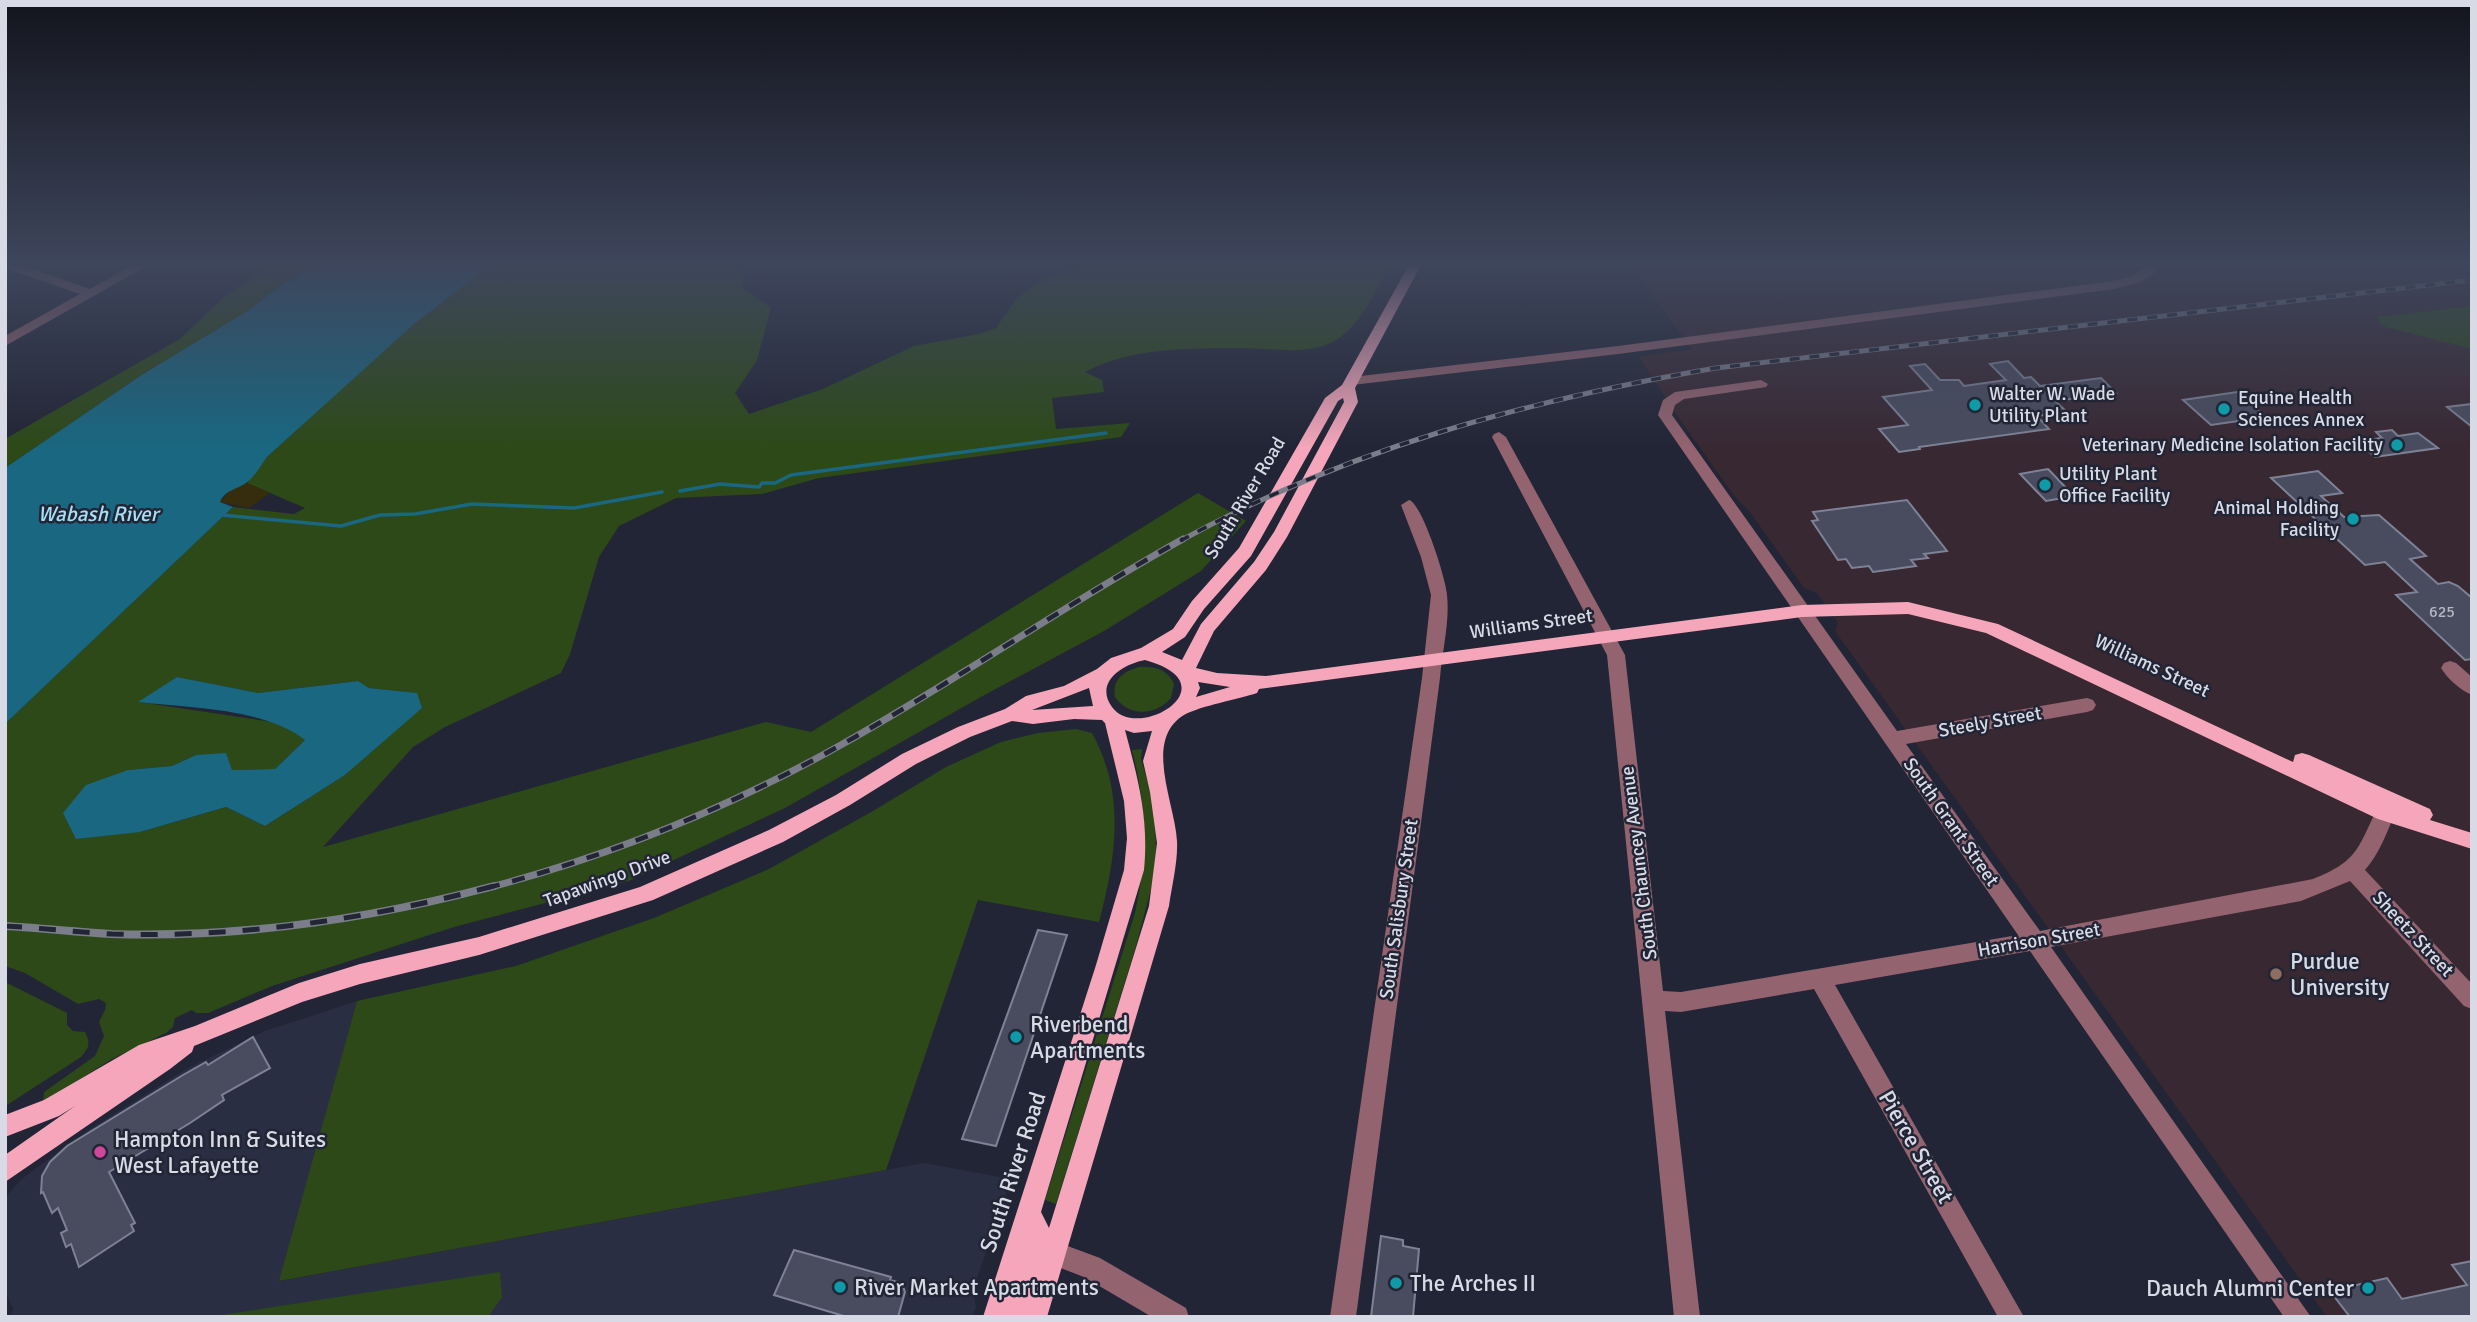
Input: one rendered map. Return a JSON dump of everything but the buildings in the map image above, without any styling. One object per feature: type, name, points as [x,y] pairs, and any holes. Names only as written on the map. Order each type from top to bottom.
[{"type":"main road","name":"South River Road","points":[[1145,654],[1180,633],[1198,605],[1245,552],[1332,398],[1350,384],[1382,325]]},
{"type":"main road","name":"South River Road","points":[[1187,671],[1207,628],[1260,566],[1282,533],[1351,402],[1350,384]]},
{"type":"main road","name":"Williams Street","points":[[1802,611],[1824,602],[1871,597],[1928,601],[1980,614],[2007,624],[2392,802],[2472,829]]},
{"type":"main road","name":"Williams Street","points":[[1175,713],[1266,683],[1802,611],[1832,613],[1897,607],[1939,612],[1992,628],[2385,813],[2472,841]]},
{"type":"main road","points":[[1034,1317],[1063,1255],[1159,906],[1167,843],[1160,792],[1152,761],[1154,748],[1175,713],[1190,695],[1187,671],[1174,661],[1145,654],[1120,660],[1102,674],[1098,694],[1110,716],[1138,725],[1175,713]]},
{"type":"main road","name":"Williams Street","points":[[1187,671],[1217,680],[1266,683]]},
{"type":"main road","name":"Tapawingo Drive","points":[[5,1126],[51,1108],[147,1052],[198,1035],[299,993],[360,974],[479,946],[646,894],[776,836],[843,800],[909,759],[964,732],[1011,714],[1032,701],[1069,691],[1102,674]]},
{"type":"main road","name":"Tapawingo Drive","points":[[1011,714],[1033,717],[1074,712],[1110,716]]},
{"type":"main road","name":"South River Road","points":[[996,1317],[1107,965],[1134,870],[1137,838],[1134,802],[1110,716]]},
{"type":"main road","name":"Tapawingo Drive","points":[[5,1170],[78,1115],[154,1068],[198,1035]]},
{"type":"main road","points":[[1016,1317],[1038,1236],[1037,1227],[1029,1216]]},
{"type":"street","points":[[5,342],[36,325]]},
{"type":"street","points":[[1350,384],[1811,325]]},
{"type":"street","name":"South Grant Street","points":[[1760,384],[1680,395],[1668,403],[1665,415],[2299,1317]]},
{"type":"street","name":"South Chauncey Avenue","points":[[1499,437],[1616,655],[1687,1317]]},
{"type":"street","name":"South Salisbury Street","points":[[1343,1317],[1432,660],[1438,588],[1409,505]]},
{"type":"street","points":[[2450,668],[2472,688]]},
{"type":"street","name":"Steely Street","points":[[1892,739],[2087,705]]},
{"type":"street","name":"Harrison Street","points":[[1655,1001],[1681,1002],[2035,942],[2301,892],[2331,882],[2353,870],[2376,841],[2385,813]]},
{"type":"street","name":"Sheetz Street","points":[[2353,870],[2472,999]]},
{"type":"street","name":"Pierce Street","points":[[1819,978],[2012,1317]]},
{"type":"street","points":[[1063,1255],[1177,1317]]},
{"type":"shaded area","name":"Purdue University","points":[[1674,325],[2472,325],[2472,1317],[2327,1317],[1835,631],[1838,623],[1817,593],[1804,588],[1750,512],[1735,497],[1639,357],[1692,349]]},
{"type":"shaded area","points":[[357,1001],[280,1281],[924,1163],[1011,1179],[973,1290],[976,1308],[972,1317],[10,1317],[13,1309],[5,1291],[5,1197],[23,1178],[87,1131],[186,1069],[265,1031]]},
{"type":"green space","points":[[195,325],[225,325],[143,374],[5,468],[5,439],[180,339]]},
{"type":"green space","points":[[413,325],[767,325],[757,360],[735,393],[749,414],[823,389],[914,346],[979,334],[998,325],[1354,325],[1332,342],[1306,349],[1199,348],[1121,358],[1085,372],[1102,380],[1104,392],[1052,398],[1056,429],[1130,423],[1121,437],[819,478],[762,494],[676,498],[619,526],[599,557],[570,654],[561,673],[445,727],[413,747],[323,847],[766,722],[811,732],[1198,493],[1246,521],[1201,571],[1104,631],[785,808],[629,881],[454,927],[272,986],[208,1013],[196,1013],[192,1010],[175,1018],[173,1027],[166,1033],[112,1059],[43,1102],[44,1092],[95,1056],[104,1036],[99,1022],[106,1003],[99,999],[78,1004],[25,973],[5,966],[5,724],[233,507],[294,514],[305,508],[247,483],[267,457]],"holes":[[[177,677],[258,693],[358,681],[369,688],[416,693],[421,708],[345,775],[265,826],[226,807],[140,832],[128,770],[172,766],[196,755],[232,770],[275,769],[306,739],[279,723],[139,702]]]},
{"type":"green space","points":[[2472,325],[2472,349],[2382,326]]},
{"type":"green space","points":[[1139,667],[1160,670],[1168,675],[1174,684],[1171,698],[1150,711],[1127,708],[1115,697],[1115,685],[1120,677]]},
{"type":"green space","points":[[1076,729],[1092,733],[1103,756],[1114,803],[1115,826],[1110,874],[1099,922],[978,900],[886,1170],[279,1281],[357,1001],[516,966],[654,918],[769,869],[946,767],[1001,742],[1038,733]]},
{"type":"green space","points":[[1142,749],[1141,759],[1155,807],[1156,854],[1152,885],[1136,946],[1056,1204],[1045,1200],[1135,913],[1142,871],[1144,831],[1141,792],[1132,750]]},
{"type":"green space","points":[[5,982],[67,1013],[67,1025],[73,1031],[85,1032],[88,1039],[87,1048],[81,1057],[7,1105]]},
{"type":"green space","points":[[500,1272],[502,1297],[488,1317],[209,1317]]},
{"type":"sand","points":[[247,483],[270,493],[249,508],[220,502],[232,488]]},
{"type":"water","name":"Wabash River","points":[[225,325],[413,325],[267,457],[249,481],[225,495],[220,502],[233,507],[5,724],[5,468],[143,374]]},
{"type":"water","points":[[177,677],[258,693],[358,681],[369,688],[417,693],[422,708],[345,775],[265,826],[226,807],[140,832],[76,839],[63,813],[86,785],[128,770],[172,766],[196,755],[226,753],[232,770],[275,769],[305,740],[288,729],[248,715],[138,702]]},
{"type":"waterway","points":[[680,491],[720,484],[759,487],[762,483],[775,483],[791,475],[1106,433]]},
{"type":"waterway","points":[[222,515],[341,526],[380,515],[415,514],[472,504],[574,508],[662,492]]},
{"type":"railway","points":[[1180,541],[1243,508],[1374,454],[1440,432],[1577,396],[1716,368],[2088,325]]},
{"type":"railway","points":[[487,888],[578,861],[668,828],[797,769],[883,721],[1183,539]]},
{"type":"railway","points":[[5,926],[112,934],[208,933],[352,917],[494,886]]},
{"type":"place","name":"Walter W. Wade Utility Plant","points":[[1975,405]]},
{"type":"place","name":"Equine Health Sciences Annex","points":[[2224,409]]},
{"type":"place","name":"Veterinary Medicine Isolation Facility","points":[[2397,445]]},
{"type":"place","name":"Utility Plant Office Facility","points":[[2045,485]]},
{"type":"place","name":"Animal Holding Facility","points":[[2353,519]]},
{"type":"place","name":"Purdue University","points":[[2276,974]]},
{"type":"place","name":"Riverbend Apartments","points":[[1016,1037]]},
{"type":"place","name":"Hampton Inn & Suites West Lafayette","points":[[100,1152]]},
{"type":"place","name":"The Arches II","points":[[1396,1283]]},
{"type":"place","name":"River Market Apartments","points":[[840,1287]]},
{"type":"place","name":"Dauch Alumni Center","points":[[2368,1288]]}]
